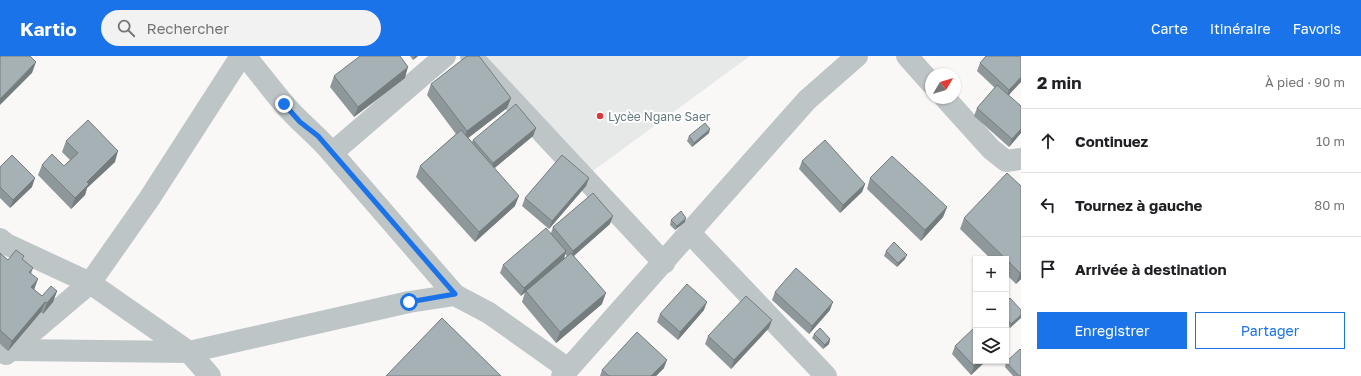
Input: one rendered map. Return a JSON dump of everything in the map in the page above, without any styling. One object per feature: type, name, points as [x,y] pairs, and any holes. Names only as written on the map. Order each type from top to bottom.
[{"type":"street","points":[[6,354],[90,283],[149,199],[241,56]]},
{"type":"street","points":[[245,56],[284,104],[300,122],[318,136],[455,294],[489,313],[565,373],[807,100],[857,56]]},
{"type":"street","points":[[332,153],[444,56]]},
{"type":"street","points":[[471,56],[664,263]]},
{"type":"street","points":[[906,56],[925,77]]},
{"type":"street","points":[[950,104],[991,149],[1006,161],[1021,159]]},
{"type":"street","points":[[690,233],[826,376]]},
{"type":"street","points":[[0,239],[6,244],[90,283],[189,352],[210,376]]},
{"type":"street","points":[[6,354],[189,352],[409,302],[455,294]]},
{"type":"shaded area","name":"Lycèe Ngane Saer","points":[[480,56],[750,56],[586,176]]},
{"type":"building","points":[[0,56],[30,56],[36,62],[0,99]]},
{"type":"building","points":[[360,56],[400,56],[408,67],[358,107],[334,76]]},
{"type":"building","points":[[467,56],[479,56],[511,98],[467,131],[431,84]]},
{"type":"building","points":[[986,56],[1021,56],[1021,77],[1009,90],[980,63]]},
{"type":"building","points":[[997,85],[1021,106],[1021,129],[1012,139],[977,108]]},
{"type":"building","points":[[516,104],[536,128],[493,163],[473,140]]},
{"type":"building","points":[[88,120],[118,151],[87,182],[89,184],[75,198],[42,165],[52,154],[64,166],[78,153],[66,141]]},
{"type":"building","points":[[705,123],[710,129],[694,143],[689,136]]},
{"type":"building","points":[[461,130],[519,196],[479,232],[420,166]]},
{"type":"building","points":[[825,140],[865,184],[843,205],[802,161]]},
{"type":"building","points":[[12,155],[35,178],[13,200],[0,187],[0,167]]},
{"type":"building","points":[[562,155],[589,178],[552,221],[525,198]]},
{"type":"building","points":[[892,156],[947,207],[925,230],[870,178]]},
{"type":"building","points":[[1007,173],[1021,186],[1021,272],[1020,273],[1009,262],[1009,256],[1003,256],[964,218]]},
{"type":"building","points":[[593,193],[613,216],[573,251],[553,227]]},
{"type":"building","points":[[681,211],[686,218],[677,226],[671,220]]},
{"type":"building","points":[[546,228],[566,251],[524,288],[503,265]]},
{"type":"building","points":[[894,242],[907,255],[898,263],[886,251]]},
{"type":"building","points":[[16,250],[24,256],[22,259],[33,268],[29,272],[38,279],[31,287],[42,296],[51,286],[57,291],[47,303],[45,302],[12,341],[0,330],[0,253],[8,260]]},
{"type":"building","points":[[571,253],[606,293],[560,332],[526,291]]},
{"type":"building","points":[[796,268],[833,302],[812,326],[775,292]]},
{"type":"building","points":[[687,284],[707,302],[680,332],[660,314]]},
{"type":"building","points":[[746,296],[772,320],[734,360],[708,336]]},
{"type":"building","points":[[1010,298],[1021,310],[1021,315],[1011,324],[1009,322]]},
{"type":"building","points":[[442,318],[501,376],[386,376]]},
{"type":"building","points":[[820,328],[830,339],[825,345],[814,334]]},
{"type":"building","points":[[973,329],[973,364],[976,364],[974,366],[955,346]]},
{"type":"building","points":[[637,332],[667,360],[651,376],[609,376],[602,370]]},
{"type":"building","points":[[1020,349],[1021,350],[1021,376],[1019,376],[1008,364],[1009,359]]},
{"type":"place","name":"Lycèe Ngane Saer","points":[[600,116]]},
{"type":"route","points":[[284,104],[300,122],[318,136],[455,294],[409,302]]}]
